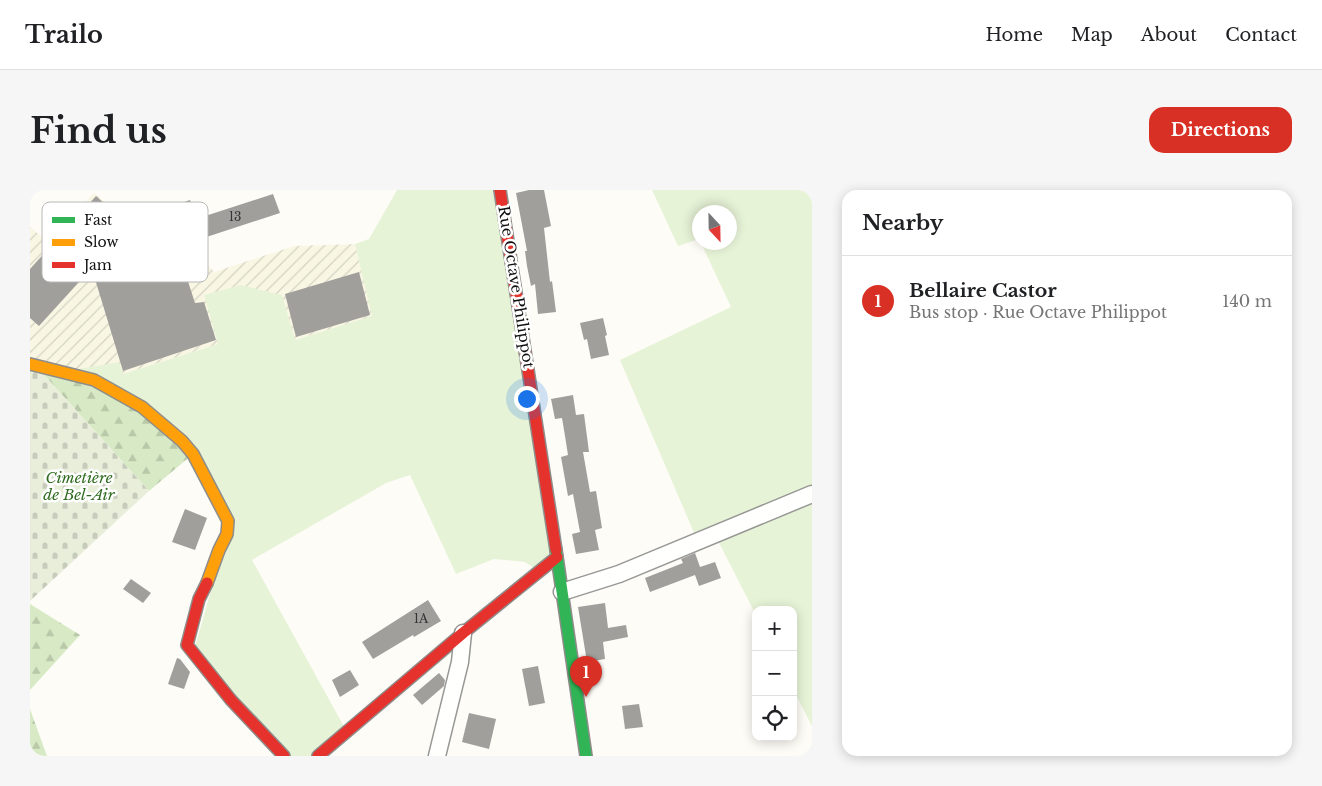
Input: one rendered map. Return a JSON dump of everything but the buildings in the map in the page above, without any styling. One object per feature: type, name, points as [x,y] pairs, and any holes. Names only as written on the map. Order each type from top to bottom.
[{"type":"street","name":"Rue Octave Philippot","points":[[500,190],[528,364],[586,756]]},
{"type":"street","points":[[30,364],[94,380],[142,407],[193,454],[228,521],[228,534],[219,550],[199,599],[187,644],[231,700],[284,756]]},
{"type":"street","points":[[562,592],[619,574],[810,495]]},
{"type":"street","points":[[318,756],[463,633],[557,557]]},
{"type":"street","points":[[436,756],[460,662],[463,633]]},
{"type":"shaded area","points":[[94,193],[105,202],[86,202]]},
{"type":"shaded area","points":[[30,227],[42,237],[42,282],[208,282],[208,265],[214,272],[294,246],[355,244],[373,316],[294,340],[282,295],[218,344],[123,374],[61,372],[30,364]]},
{"type":"green space","points":[[397,190],[500,190],[557,557],[538,571],[525,562],[494,559],[456,574],[410,475],[386,483],[252,560],[347,732],[318,756],[284,756],[193,654],[227,534],[198,464],[61,372],[119,362],[123,374],[218,344],[204,295],[241,285],[282,295],[295,340],[372,316],[355,244],[369,239]]},
{"type":"green space","points":[[652,190],[812,190],[812,726],[797,697],[797,606],[752,607],[715,535],[698,542],[620,360],[731,307],[704,250],[737,250],[737,205],[692,205],[692,241],[678,246]]},
{"type":"green space","points":[[35,365],[94,380],[193,454],[149,491]]},
{"type":"green space","name":"Cimetière de Bel-Air","points":[[35,365],[149,491],[30,601],[30,369]]},
{"type":"green space","points":[[30,604],[80,635],[30,690]]},
{"type":"green space","points":[[30,709],[47,756],[30,756]]},
{"type":"traffic: fast","points":[[556,550],[586,756]]},
{"type":"traffic: slow","points":[[30,364],[94,380],[142,407],[182,441],[193,454],[228,521],[227,534],[207,583]]},
{"type":"traffic: jam","points":[[500,190],[556,550]]},
{"type":"traffic: jam","points":[[318,756],[463,633],[557,557]]},
{"type":"traffic: jam","points":[[207,583],[199,599],[187,645],[231,700],[284,756]]},
{"type":"place","name":"Bellaire Castor","points":[[586,697]]}]
